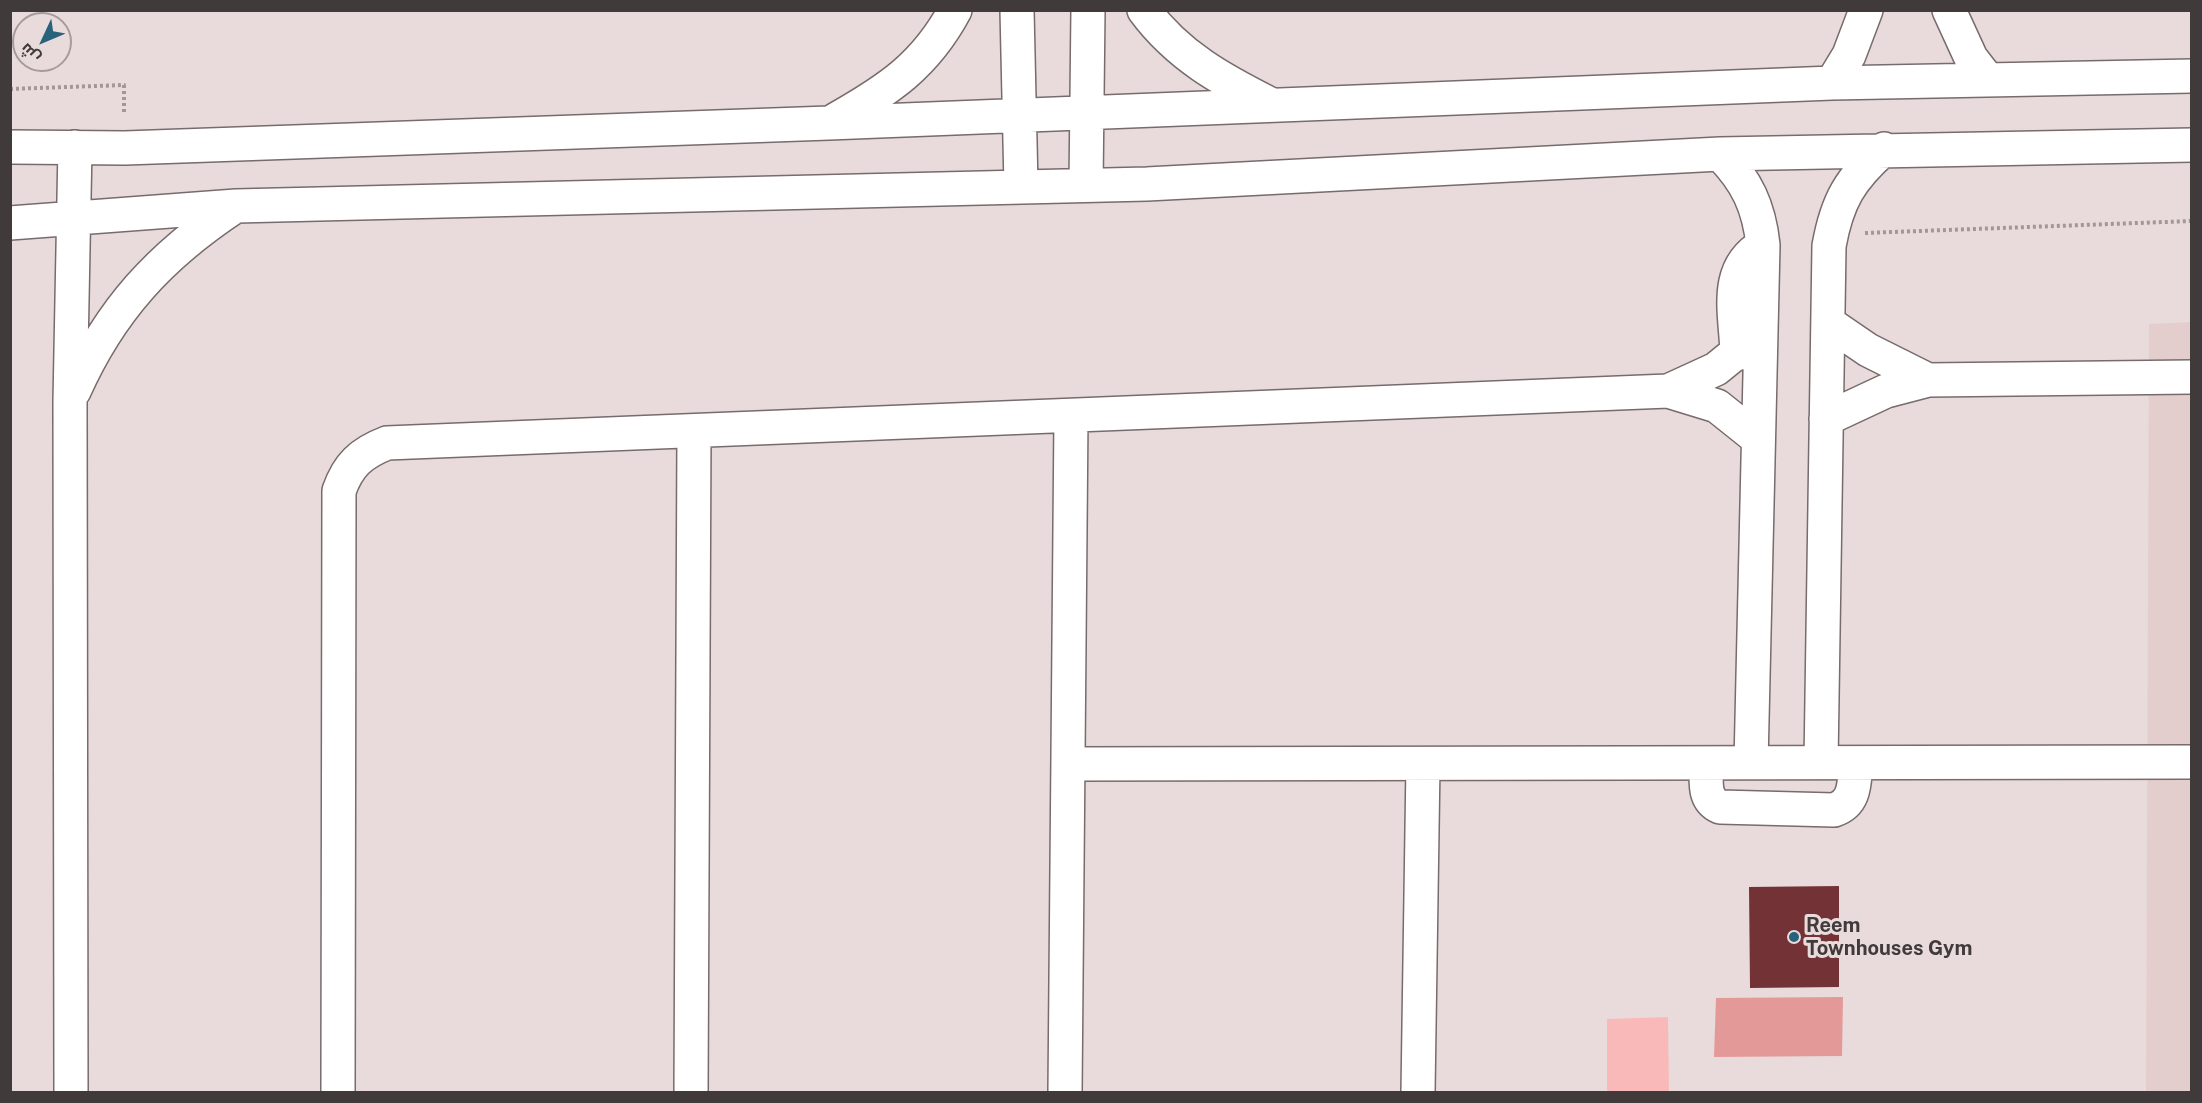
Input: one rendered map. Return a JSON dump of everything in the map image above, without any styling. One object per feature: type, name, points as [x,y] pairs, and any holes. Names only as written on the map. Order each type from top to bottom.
[{"type":"street","points":[[829,123],[871,100],[910,71],[938,38],[955,10]]},
{"type":"street","points":[[1017,10],[1021,186]]},
{"type":"street","points":[[1086,185],[1088,10]]},
{"type":"street","points":[[1144,10],[1166,37],[1198,64],[1273,106]]},
{"type":"street","points":[[1832,83],[1849,55],[1866,10]]},
{"type":"street","points":[[1949,10],[1971,58],[1988,80]]},
{"type":"street","points":[[10,147],[125,148],[1019,116],[1832,83],[2192,76]]},
{"type":"street","points":[[10,223],[236,206],[1086,185],[1720,154],[1884,149],[2192,145]]},
{"type":"street","points":[[71,1092],[70,401],[75,147]]},
{"type":"street","points":[[1821,762],[1826,419],[1830,324],[1829,246],[1835,217],[1846,191],[1863,168],[1884,149]]},
{"type":"street","points":[[1720,154],[1734,169],[1755,204],[1763,244],[1749,343],[1757,438],[1750,763]]},
{"type":"street","points":[[70,401],[93,352],[136,289],[191,237],[236,206]]},
{"type":"street","points":[[1830,324],[1868,350],[1928,380]]},
{"type":"street","points":[[1668,391],[1708,373],[1749,343]]},
{"type":"street","points":[[1826,419],[1886,391],[1928,380],[2192,377]]},
{"type":"street","points":[[338,1092],[339,491],[345,474],[356,460],[370,450],[387,443],[1668,391],[1717,406],[1757,438]]},
{"type":"street","points":[[1065,1092],[1071,416]]},
{"type":"street","points":[[691,1092],[694,432]]},
{"type":"street","points":[[1069,764],[2192,762]]},
{"type":"street","points":[[1706,763],[1706,792],[1714,804],[1720,807],[1834,810],[1842,808],[1852,796],[1856,763]]},
{"type":"street","points":[[1418,1092],[1423,764]]},
{"type":"path","points":[[10,89],[124,85],[125,148]]},
{"type":"path","points":[[1832,233],[2192,221]]},
{"type":"shaded area","points":[[2191,322],[2191,1092],[2146,1092],[2149,324]]},
{"type":"shaded area","points":[[1843,997],[1842,1056],[1714,1057],[1716,998]]},
{"type":"shaded area","points":[[1668,1017],[1669,1092],[1607,1092],[1607,1019]]},
{"type":"building","name":"Reem Townhouses Gym","points":[[1839,886],[1839,987],[1750,988],[1749,887]]},
{"type":"place","name":"Reem Townhouses Gym","points":[[1794,937]]}]
